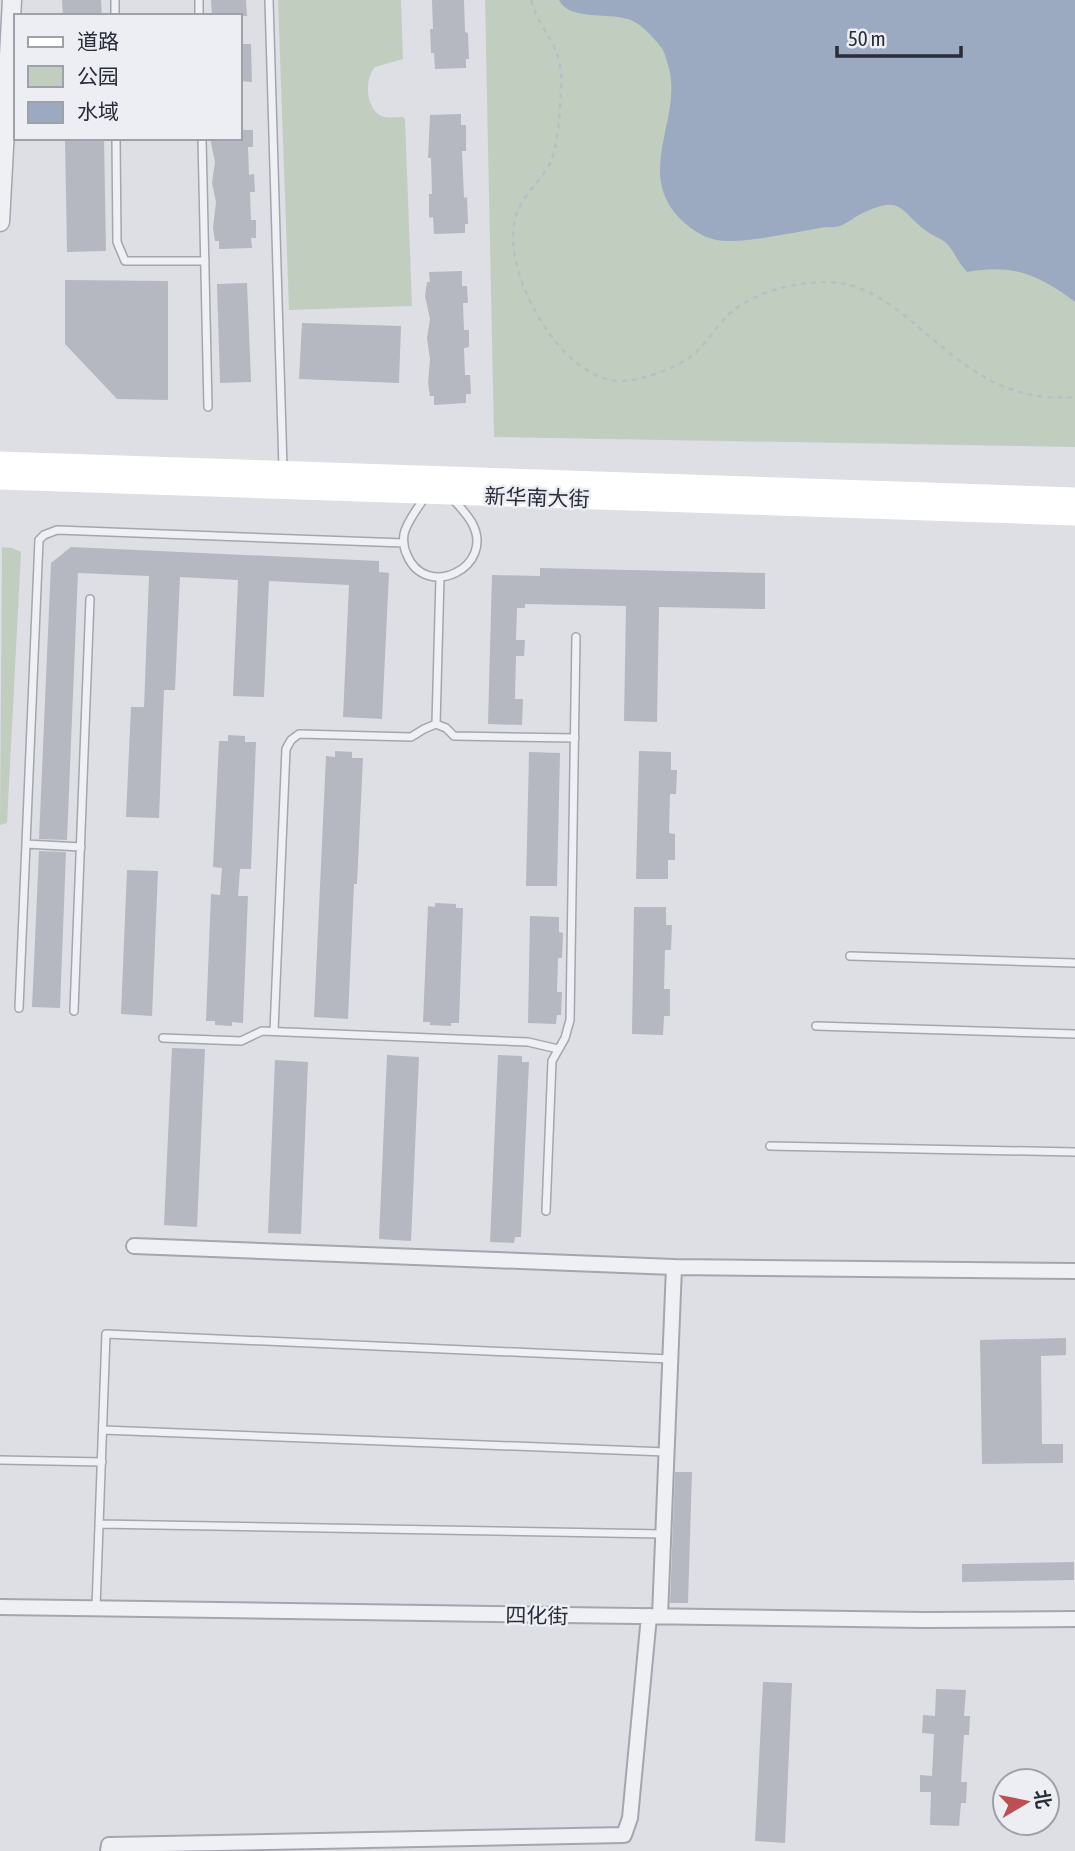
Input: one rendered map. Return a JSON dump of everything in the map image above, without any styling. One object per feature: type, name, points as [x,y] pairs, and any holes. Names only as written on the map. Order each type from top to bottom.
[{"type":"main road","name":"新华南大街","points":[[0,461],[1075,498]]},
{"type":"main road","name":"新华南大街","points":[[0,479],[1075,515]]},
{"type":"street","points":[[0,222],[12,0]]},
{"type":"street","points":[[134,1246],[674,1267],[1075,1270]]},
{"type":"street","points":[[108,1851],[109,1845],[624,1835],[630,1818],[664,1534],[674,1267]]},
{"type":"street","name":"四化街","points":[[0,1607],[924,1620],[1075,1619]]},
{"type":"lane","points":[[269,0],[283,471]]},
{"type":"lane","points":[[116,140],[117,242],[125,261],[205,261]]},
{"type":"lane","points":[[202,140],[208,407]]},
{"type":"lane","points":[[427,494],[404,533],[404,543],[406,553],[416,568],[440,578],[463,569],[470,562],[477,543],[473,524],[450,494]]},
{"type":"lane","points":[[19,1008],[39,540],[57,530],[404,543]]},
{"type":"lane","points":[[436,724],[440,578]]},
{"type":"lane","points":[[74,1011],[90,599]]},
{"type":"lane","points":[[546,1210],[551,1061],[565,1038],[570,1020],[576,637]]},
{"type":"lane","points":[[274,1031],[286,749],[291,740],[299,734],[411,737],[436,724],[446,728],[454,736],[575,738]]},
{"type":"lane","points":[[26,844],[81,847]]},
{"type":"lane","points":[[850,956],[1075,963]]},
{"type":"lane","points":[[816,1026],[1075,1034]]},
{"type":"lane","points":[[163,1038],[241,1041],[262,1031],[274,1031],[528,1042],[558,1049]]},
{"type":"lane","points":[[770,1146],[1075,1152]]},
{"type":"lane","points":[[96,1608],[106,1334],[670,1359]]},
{"type":"lane","points":[[103,1430],[667,1452]]},
{"type":"lane","points":[[0,1460],[102,1462]]},
{"type":"lane","points":[[99,1524],[664,1534]]},
{"type":"path","points":[[531,0],[536,18],[557,49],[562,65],[562,88],[550,163],[522,203],[513,227],[516,263],[524,289],[537,312],[560,348],[582,368],[600,378],[615,381],[666,370],[693,355],[729,314],[746,303],[787,287],[839,283],[868,291],[899,311],[971,371],[1000,387],[1027,395],[1075,397]]},
{"type":"green space","points":[[278,0],[401,0],[403,59],[375,67],[369,79],[368,95],[378,114],[405,119],[412,306],[289,310]]},
{"type":"green space","points":[[485,0],[1075,0],[1075,447],[494,437]]},
{"type":"green space","points":[[2,547],[21,552],[7,823],[0,825]]},
{"type":"water","points":[[559,0],[1075,0],[1075,302],[1049,284],[1024,274],[998,269],[967,272],[946,243],[894,205],[877,207],[838,226],[767,237],[725,241],[708,238],[697,232],[670,206],[662,187],[660,167],[671,86],[663,50],[648,32],[633,21],[582,14],[564,7]]},
{"type":"building","points":[[62,0],[101,0],[102,14],[63,14]]},
{"type":"building","points":[[211,0],[246,0],[247,16],[212,14]]},
{"type":"building","points":[[432,0],[464,0],[469,59],[466,59],[466,68],[435,69],[434,53],[431,53]]},
{"type":"building","points":[[242,44],[251,44],[252,82],[242,81]]},
{"type":"building","points":[[461,114],[461,125],[466,125],[466,151],[462,151],[468,224],[465,224],[465,233],[434,234],[433,217],[429,218],[429,194],[432,194],[431,158],[428,158],[430,115]]},
{"type":"building","points":[[242,130],[253,130],[253,147],[248,147],[249,175],[254,174],[255,192],[250,192],[251,220],[256,220],[256,238],[251,238],[252,248],[219,249],[219,241],[215,241],[213,228],[216,202],[212,183],[215,162],[210,140],[242,140]]},
{"type":"building","points":[[65,140],[104,140],[106,251],[67,252]]},
{"type":"building","points":[[462,271],[462,286],[467,286],[468,303],[463,303],[464,330],[469,330],[469,347],[464,348],[465,375],[470,375],[471,394],[466,394],[466,403],[434,405],[434,396],[430,396],[428,383],[430,359],[427,338],[430,319],[425,296],[427,282],[430,282],[429,272]]},
{"type":"building","points":[[65,280],[168,281],[168,400],[117,399],[65,344]]},
{"type":"building","points":[[247,283],[251,382],[220,383],[217,284]]},
{"type":"building","points":[[302,323],[401,326],[399,383],[299,379]]},
{"type":"building","points":[[71,547],[379,561],[379,572],[389,573],[382,719],[343,717],[349,585],[269,581],[264,697],[233,696],[238,580],[180,577],[175,690],[164,690],[159,818],[126,817],[131,707],[144,707],[149,576],[78,573],[67,840],[39,839],[51,563]]},
{"type":"building","points":[[540,568],[765,573],[765,609],[659,607],[657,722],[624,721],[626,606],[525,604],[525,608],[517,608],[516,640],[525,640],[524,656],[516,656],[515,699],[523,699],[522,725],[488,724],[492,575],[540,576]]},
{"type":"building","points":[[228,735],[245,736],[245,742],[256,742],[251,869],[240,869],[238,896],[248,896],[243,1023],[232,1022],[232,1026],[215,1025],[215,1021],[206,1021],[211,894],[220,895],[222,868],[213,867],[219,741],[228,741]]},
{"type":"building","points":[[335,751],[352,752],[352,758],[363,758],[348,1019],[314,1017],[326,756],[335,757]]},
{"type":"building","points":[[639,751],[671,752],[671,770],[677,770],[676,794],[670,794],[669,833],[675,834],[675,860],[668,860],[668,879],[636,879]]},
{"type":"building","points":[[529,752],[560,753],[557,886],[526,886]]},
{"type":"building","points":[[39,851],[66,852],[60,1008],[32,1007]]},
{"type":"building","points":[[127,870],[158,871],[152,1016],[121,1014]]},
{"type":"building","points":[[435,903],[456,904],[456,908],[463,908],[459,1023],[451,1023],[451,1026],[423,1022],[428,906],[435,907]]},
{"type":"building","points":[[634,907],[666,907],[666,925],[672,925],[671,950],[665,950],[664,989],[670,989],[670,1016],[664,1016],[663,1035],[632,1034]]},
{"type":"building","points":[[530,916],[559,917],[559,932],[563,933],[562,958],[558,958],[557,992],[562,992],[561,1015],[557,1015],[556,1024],[528,1023]]},
{"type":"building","points":[[172,1048],[205,1049],[197,1227],[164,1225]]},
{"type":"building","points":[[387,1055],[419,1057],[411,1241],[379,1239]]},
{"type":"building","points":[[498,1055],[522,1056],[522,1062],[529,1062],[521,1237],[515,1237],[514,1243],[490,1242]]},
{"type":"building","points":[[275,1060],[308,1062],[301,1234],[268,1233]]},
{"type":"building","points":[[1066,1338],[1066,1355],[1041,1356],[1042,1444],[1063,1444],[1063,1463],[982,1464],[980,1340]]},
{"type":"building","points":[[675,1472],[692,1472],[688,1603],[670,1603]]},
{"type":"building","points":[[1074,1562],[1074,1580],[962,1582],[962,1564]]},
{"type":"building","points":[[763,1682],[792,1683],[785,1843],[755,1841]]},
{"type":"building","points":[[936,1689],[966,1690],[964,1716],[970,1716],[969,1735],[964,1735],[961,1782],[967,1782],[966,1803],[961,1803],[959,1826],[930,1825],[931,1792],[920,1792],[920,1775],[932,1776],[934,1734],[922,1733],[923,1715],[935,1716]]}]
